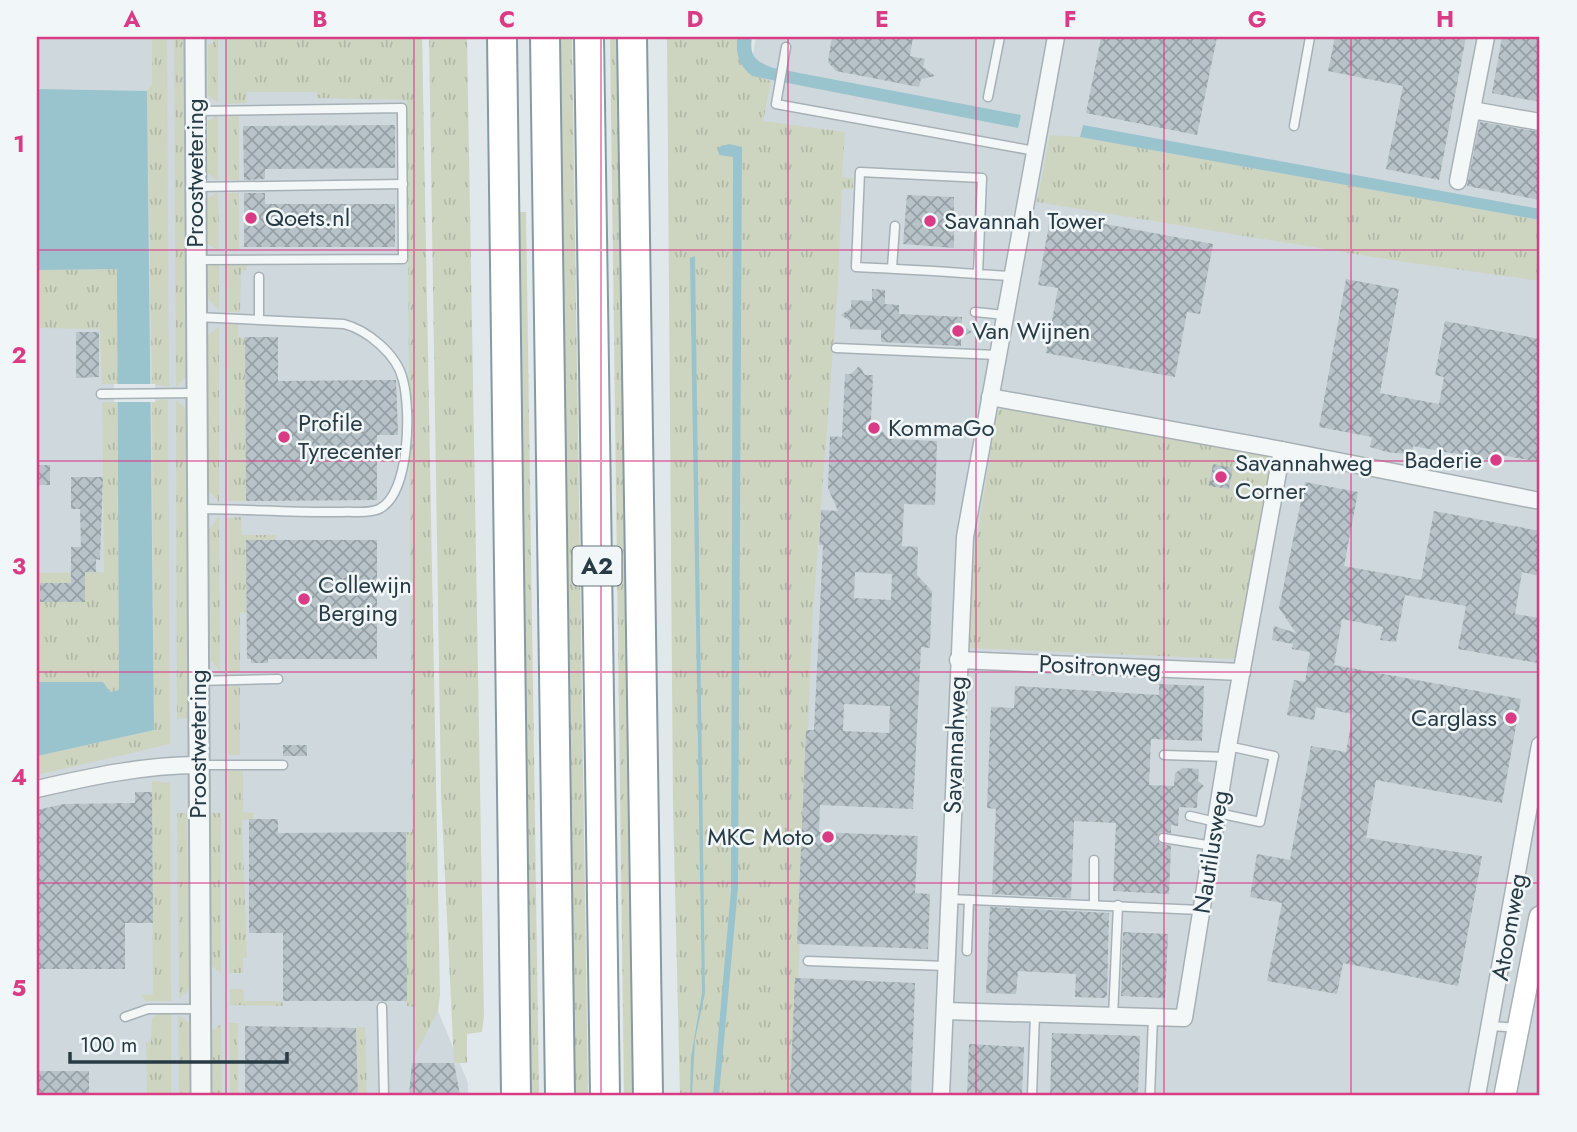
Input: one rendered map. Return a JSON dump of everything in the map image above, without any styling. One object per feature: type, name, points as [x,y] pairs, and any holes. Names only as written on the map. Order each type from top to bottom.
[{"type":"highway","points":[[495,37],[502,106]]},
{"type":"highway","points":[[502,37],[516,1095]]},
{"type":"highway","name":"A2","points":[[545,37],[560,1095]]},
{"type":"highway","name":"A2","points":[[589,37],[605,1095]]},
{"type":"highway","name":"A2","points":[[632,37],[648,1095]]},
{"type":"highway","name":"A2","points":[[634,116],[645,37]]},
{"type":"main road","name":"Atoomweg","points":[[1505,1095],[1540,916]]},
{"type":"street","name":"Proostwetering","points":[[195,37],[201,1095]]},
{"type":"street","name":"Savannahweg","points":[[941,1095],[965,537],[1056,37]]},
{"type":"street","points":[[1458,181],[1486,37]]},
{"type":"street","points":[[1472,110],[1540,122]]},
{"type":"street","points":[[990,397],[1282,450],[1540,501]]},
{"type":"street","name":"Nautilusweg","points":[[944,1011],[1184,1018],[1282,450]]},
{"type":"street","name":"Positronweg","points":[[958,660],[1242,672]]},
{"type":"street","name":"Atoomweg","points":[[1477,1095],[1492,1026],[1540,745]]},
{"type":"street","points":[[37,789],[94,776],[174,765],[198,765]]},
{"type":"lane","points":[[988,97],[1000,37]]},
{"type":"lane","points":[[1293,126],[1310,37]]},
{"type":"lane","points":[[786,47],[776,104],[1034,155]]},
{"type":"lane","points":[[195,111],[402,108],[403,259],[196,260]]},
{"type":"lane","points":[[978,274],[982,178],[860,172],[856,267],[1011,276]]},
{"type":"lane","points":[[195,187],[402,184]]},
{"type":"lane","points":[[892,268],[895,226]]},
{"type":"lane","points":[[259,277],[259,319]]},
{"type":"lane","points":[[975,312],[1005,315]]},
{"type":"lane","points":[[196,317],[344,324],[361,329],[384,349],[403,379],[404,465],[391,502],[374,511],[197,509]]},
{"type":"lane","points":[[836,348],[997,355]]},
{"type":"lane","points":[[102,394],[196,393]]},
{"type":"lane","points":[[197,681],[278,679]]},
{"type":"lane","points":[[1164,755],[1228,751],[1274,757],[1260,822],[1190,816]]},
{"type":"lane","points":[[198,765],[283,765]]},
{"type":"lane","points":[[1163,838],[1213,846]]},
{"type":"lane","points":[[1094,860],[1094,904]]},
{"type":"lane","points":[[949,899],[1202,910]]},
{"type":"lane","points":[[967,951],[969,900]]},
{"type":"lane","points":[[1113,1017],[1118,905]]},
{"type":"lane","points":[[808,961],[947,966]]},
{"type":"lane","points":[[382,1007],[384,1095]]},
{"type":"lane","points":[[125,1017],[148,1009],[200,1009]]},
{"type":"lane","points":[[1032,1095],[1035,1014]]},
{"type":"lane","points":[[1150,1095],[1153,1018]]},
{"type":"lane","points":[[1492,1026],[1518,1028]]},
{"type":"shaded area","points":[[37,37],[422,37],[438,1011],[468,1083],[468,1095],[37,1095]]},
{"type":"shaded area","points":[[756,37],[1540,37],[1540,1095],[747,1095],[745,97]]},
{"type":"green space","points":[[152,37],[167,37],[169,387],[152,384],[147,91],[152,84]]},
{"type":"green space","points":[[174,37],[184,37],[186,377],[176,387]]},
{"type":"green space","points":[[213,37],[218,37],[218,103],[208,95],[208,44],[213,44]]},
{"type":"green space","points":[[226,37],[422,37],[440,994],[438,1011],[415,1055],[416,1007],[407,1006],[406,832],[412,832],[407,100],[317,98],[317,92],[247,92],[246,103],[226,104]]},
{"type":"green space","points":[[429,37],[467,37],[484,1016],[482,1032],[467,1034],[467,1063],[454,1063],[441,794]]},
{"type":"green space","points":[[559,37],[572,37],[588,1095],[575,1095]]},
{"type":"green space","points":[[610,37],[624,37],[639,1095],[624,1095]]},
{"type":"green space","points":[[667,37],[737,37],[740,61],[755,75],[771,81],[763,121],[845,132],[842,177],[853,178],[853,189],[842,189],[838,285],[812,624],[794,1095],[680,1095],[673,807]]},
{"type":"green space","points":[[218,115],[218,181],[208,174],[208,121]]},
{"type":"green space","points":[[226,115],[239,115],[239,180],[226,180]]},
{"type":"green space","points":[[1050,135],[1080,137],[1540,220],[1540,281],[1398,261],[1037,202]]},
{"type":"green space","points":[[218,192],[219,251],[208,244],[208,198]]},
{"type":"green space","points":[[226,193],[239,193],[239,250],[226,250]]},
{"type":"green space","points":[[513,212],[526,212],[539,1095],[525,1095]]},
{"type":"green space","points":[[219,262],[219,310],[208,299],[208,267]]},
{"type":"green space","points":[[226,262],[247,262],[247,270],[241,270],[240,312],[227,312]]},
{"type":"green space","points":[[117,269],[118,384],[102,384],[100,329],[37,328],[37,270]]},
{"type":"green space","points":[[238,323],[238,337],[245,337],[246,501],[228,501],[226,324]]},
{"type":"green space","points":[[219,327],[219,502],[209,491],[208,335]]},
{"type":"green space","points":[[168,400],[170,744],[37,775],[37,756],[154,730],[152,402]]},
{"type":"green space","points":[[176,400],[186,409],[188,718],[177,719]]},
{"type":"green space","points":[[102,402],[117,402],[119,690],[110,692],[103,682],[37,682],[37,573],[104,572]]},
{"type":"green space","points":[[1008,407],[1274,454],[1238,653],[1233,659],[968,648],[974,557],[997,411]]},
{"type":"green space","points":[[219,516],[220,671],[211,660],[209,529]]},
{"type":"green space","points":[[241,517],[242,535],[276,535],[275,540],[246,541],[246,612],[240,613],[240,672],[228,672],[227,518]]},
{"type":"green space","points":[[228,686],[240,686],[240,755],[228,755]]},
{"type":"green space","points":[[228,771],[243,771],[243,812],[253,813],[253,819],[242,820],[247,958],[243,958],[243,973],[229,973]]},
{"type":"green space","points":[[152,781],[170,783],[171,1001],[145,1001],[141,995],[153,994]]},
{"type":"green space","points":[[177,813],[187,813],[189,990],[179,999]]},
{"type":"green space","points":[[210,813],[221,813],[221,973],[210,965]]},
{"type":"green space","points":[[230,989],[243,989],[244,1001],[283,1001],[283,1006],[230,1005]]},
{"type":"green space","points":[[158,1014],[171,1014],[171,1095],[147,1095],[146,1042],[151,1042],[152,1018]]},
{"type":"green space","points":[[178,1014],[189,1023],[189,1095],[179,1095]]},
{"type":"green space","points":[[229,1023],[238,1023],[238,1095],[230,1095]]},
{"type":"green space","points":[[221,1024],[222,1095],[211,1095],[210,1032]]},
{"type":"green space","points":[[365,1027],[367,1095],[358,1095],[356,1028]]},
{"type":"water","points":[[737,37],[752,37],[751,49],[755,57],[773,68],[1021,115],[1018,128],[752,76],[739,59]]},
{"type":"water","points":[[37,89],[147,91],[154,730],[37,756],[37,682],[103,682],[110,692],[119,690],[117,269],[37,270]]},
{"type":"water","points":[[1083,125],[1540,209],[1540,220],[1080,137]]},
{"type":"water","points":[[729,144],[742,147],[738,888],[719,1095],[713,1095],[731,890],[733,157],[719,155],[718,147]]},
{"type":"water","points":[[695,256],[705,993],[695,1040],[690,1095],[691,1057],[702,993],[690,258]]},
{"type":"pier","points":[[114,384],[155,384],[155,402],[114,402]]},
{"type":"building","points":[[832,37],[913,37],[910,56],[925,59],[923,67],[935,76],[921,79],[919,87],[836,71],[828,62]]},
{"type":"building","points":[[1101,37],[1217,37],[1197,135],[1086,113]]},
{"type":"building","points":[[1335,37],[1466,37],[1439,180],[1386,169],[1403,86],[1328,71]]},
{"type":"building","points":[[1502,37],[1540,37],[1540,102],[1492,93]]},
{"type":"building","points":[[1480,122],[1540,132],[1540,200],[1467,186]]},
{"type":"building","points":[[395,125],[395,168],[265,169],[265,179],[244,180],[243,126]]},
{"type":"building","points":[[244,193],[265,193],[265,204],[395,204],[395,247],[244,247]]},
{"type":"building","name":"Savannah Tower","points":[[907,195],[954,197],[954,248],[903,244]]},
{"type":"building","points":[[1051,214],[1213,244],[1200,314],[1187,312],[1175,377],[1046,353],[1058,288],[1038,285]]},
{"type":"building","points":[[1346,279],[1399,289],[1380,393],[1439,404],[1444,377],[1435,375],[1445,321],[1540,339],[1540,462],[1501,455],[1500,462],[1413,446],[1411,455],[1387,452],[1370,447],[1372,437],[1319,427]]},
{"type":"building","points":[[872,289],[885,290],[885,304],[899,305],[899,314],[962,317],[962,325],[972,332],[961,337],[961,346],[881,342],[881,330],[850,329],[850,321],[841,315],[851,308],[851,300],[872,301]]},
{"type":"building","points":[[76,332],[99,332],[99,377],[76,378]]},
{"type":"building","points":[[245,337],[278,337],[278,381],[396,380],[398,435],[377,435],[377,500],[246,501]]},
{"type":"building","points":[[859,366],[865,375],[873,375],[871,419],[889,439],[937,441],[935,505],[904,504],[902,546],[918,547],[917,575],[932,591],[930,648],[921,647],[913,809],[820,805],[819,832],[918,836],[915,893],[930,894],[928,949],[797,944],[806,730],[814,730],[823,545],[819,545],[821,510],[838,511],[828,488],[830,436],[842,437],[845,374],[851,374]],"holes":[[[855,572],[892,574],[891,600],[854,598]],[[844,704],[890,706],[889,733],[843,731]]]},
{"type":"building","points":[[1213,464],[1233,468],[1229,489],[1209,486]]},
{"type":"building","points":[[37,465],[50,465],[50,485],[37,485]]},
{"type":"building","points":[[71,477],[103,477],[100,560],[96,559],[96,572],[85,572],[85,602],[40,602],[40,583],[71,583],[71,547],[81,547],[80,509],[71,509]]},
{"type":"building","points":[[1305,482],[1358,492],[1344,566],[1421,580],[1434,511],[1540,531],[1540,576],[1522,572],[1515,614],[1540,618],[1538,663],[1458,649],[1466,606],[1405,595],[1396,642],[1380,640],[1383,627],[1342,619],[1334,665],[1521,699],[1502,803],[1376,780],[1366,838],[1482,856],[1458,986],[1343,963],[1337,994],[1267,981],[1282,903],[1250,897],[1257,854],[1290,860],[1311,746],[1346,752],[1353,714],[1316,707],[1314,720],[1287,715],[1294,680],[1305,682],[1310,652],[1292,649],[1293,644],[1272,640],[1274,626],[1296,633],[1279,608]]},
{"type":"building","points":[[246,540],[377,540],[377,659],[268,659],[268,663],[251,663],[251,659],[247,659]]},
{"type":"building","points":[[1159,684],[1204,686],[1202,741],[1151,739],[1149,785],[1174,786],[1175,773],[1183,768],[1199,769],[1198,781],[1204,786],[1198,792],[1197,808],[1179,807],[1178,826],[1171,825],[1171,833],[1161,832],[1157,836],[1159,843],[1171,846],[1169,894],[1113,891],[1116,823],[1074,821],[1071,898],[992,894],[996,809],[987,808],[991,707],[1014,708],[1015,686],[1159,695]]},
{"type":"building","points":[[283,745],[307,745],[307,756],[283,756]]},
{"type":"building","points":[[135,792],[152,792],[153,923],[125,923],[125,969],[37,969],[37,810],[64,804],[135,803]]},
{"type":"building","points":[[249,819],[278,819],[278,833],[406,832],[407,1001],[283,1001],[283,933],[249,933]]},
{"type":"building","points":[[990,907],[1109,913],[1105,998],[1075,997],[1076,974],[1018,971],[1016,994],[986,993]]},
{"type":"building","points":[[1123,932],[1168,934],[1165,998],[1121,996]]},
{"type":"building","points":[[795,978],[915,983],[911,1095],[790,1095]]},
{"type":"building","points":[[245,1026],[356,1028],[358,1095],[245,1095]]},
{"type":"building","points":[[1052,1033],[1140,1036],[1138,1095],[1050,1095]]},
{"type":"building","points":[[969,1044],[1024,1047],[1022,1095],[967,1095]]},
{"type":"building","points":[[412,1063],[454,1063],[460,1095],[409,1095]]},
{"type":"building","points":[[37,1071],[89,1071],[89,1095],[37,1095]]},
{"type":"place","name":"Qoets.nl","points":[[251,218]]},
{"type":"place","name":"Savannah Tower","points":[[930,221]]},
{"type":"place","name":"Van Wijnen","points":[[958,331]]},
{"type":"place","name":"KommaGo","points":[[874,428]]},
{"type":"place","name":"Profile Tyrecenter","points":[[284,437]]},
{"type":"place","name":"Baderie","points":[[1496,460]]},
{"type":"place","name":"Savannahweg Corner","points":[[1221,477]]},
{"type":"place","name":"Collewijn Berging","points":[[304,599]]},
{"type":"place","name":"Carglass","points":[[1511,718]]},
{"type":"place","name":"MKC Moto","points":[[828,837]]}]
